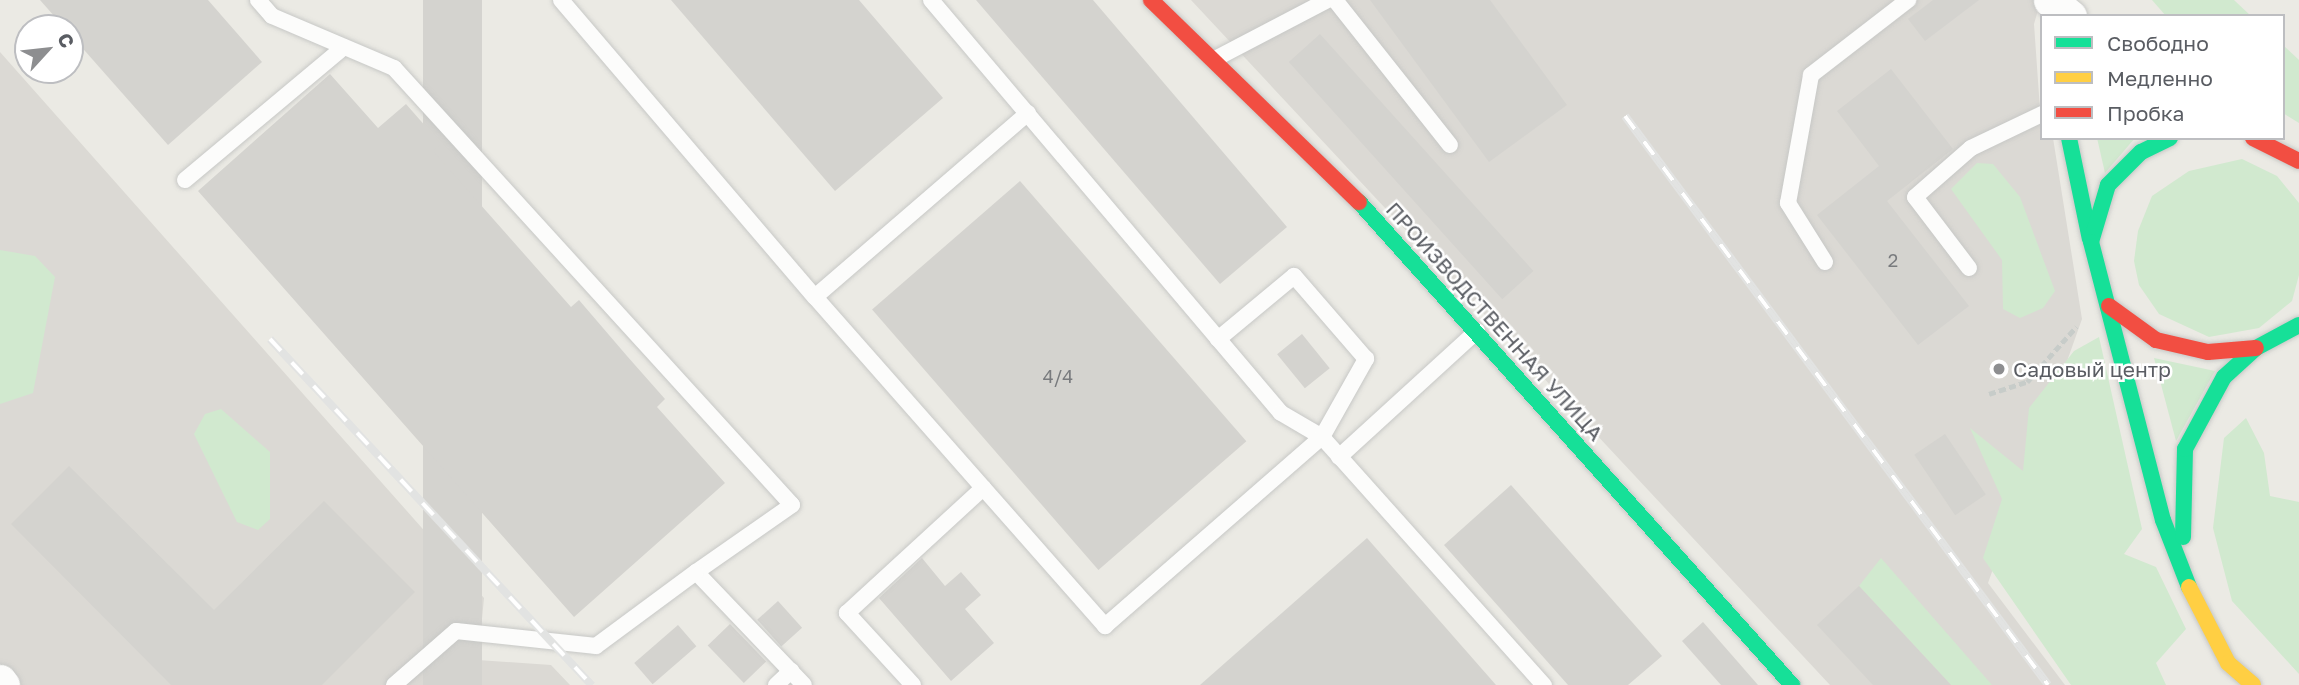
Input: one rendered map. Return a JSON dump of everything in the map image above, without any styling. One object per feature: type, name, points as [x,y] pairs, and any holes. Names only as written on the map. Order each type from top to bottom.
[{"type":"main road","name":"ПРОИЗВОДСТВЕННАЯ УЛИЦА","points":[[1151,0],[1381,223],[1792,685]]},
{"type":"main road","points":[[2069,140],[2091,242],[2163,520],[2197,608],[2228,663],[2253,685]]},
{"type":"main road","points":[[2091,242],[2108,185],[2141,152],[2166,140]]},
{"type":"main road","points":[[2258,140],[2299,161]]},
{"type":"main road","points":[[2283,151],[2299,182]]},
{"type":"main road","points":[[2280,332],[2299,301]]},
{"type":"main road","points":[[2109,306],[2156,340],[2208,352],[2256,348]]},
{"type":"main road","points":[[2197,608],[2179,517],[2185,449],[2224,377],[2256,348],[2280,332],[2299,326]]},
{"type":"lane","points":[[258,0],[272,16],[394,68],[792,505],[596,646],[456,631],[394,685]]},
{"type":"lane","points":[[560,0],[815,297],[1105,626],[1322,437],[1366,359],[1294,276],[1218,339]]},
{"type":"lane","points":[[931,0],[1282,413],[1322,437],[1544,685]]},
{"type":"lane","points":[[1213,60],[1328,0]]},
{"type":"lane","points":[[1335,0],[1450,145]]},
{"type":"lane","points":[[1825,262],[1788,203],[1811,75],[1908,0]]},
{"type":"lane","points":[[185,180],[344,47]]},
{"type":"lane","points":[[815,297],[1028,113]]},
{"type":"lane","points":[[1969,268],[1915,197],[1971,148],[2040,115]]},
{"type":"lane","points":[[1339,457],[1477,331]]},
{"type":"lane","points":[[913,685],[847,613],[983,488]]},
{"type":"lane","points":[[696,572],[804,685]]},
{"type":"lane","points":[[776,685],[791,671]]},
{"type":"path","points":[[1989,394],[2027,382],[2082,319],[2109,306]]},
{"type":"shaded area","points":[[1191,0],[2041,0],[2034,24],[2040,140],[2053,140],[2082,319],[1988,583],[2065,685],[1830,685]]},
{"type":"shaded area","points":[[0,52],[14,68],[14,84],[28,84],[484,598],[478,660],[551,665],[570,685],[0,685]]},
{"type":"green space","points":[[2152,0],[2234,0],[2249,14],[2164,14]]},
{"type":"green space","points":[[2285,47],[2299,60],[2299,123],[2285,114]]},
{"type":"green space","points":[[2097,140],[2133,140],[2105,173]]},
{"type":"green space","points":[[2242,159],[2277,176],[2299,203],[2299,275],[2292,301],[2259,328],[2209,337],[2159,314],[2139,285],[2134,261],[2138,231],[2152,196],[2189,171]]},
{"type":"green space","points":[[1977,163],[1993,164],[2020,197],[2055,291],[2043,308],[2020,318],[2003,309],[2002,260],[1951,189]]},
{"type":"green space","points":[[0,250],[35,256],[55,277],[33,393],[0,404]]},
{"type":"green space","points":[[2099,337],[2142,529],[2124,554],[2156,567],[2186,629],[2156,663],[2166,685],[2071,685],[1983,558],[2002,499],[1970,428],[2023,471],[2029,408],[2074,351]]},
{"type":"green space","points":[[2154,358],[2215,371],[2176,441]]},
{"type":"green space","points":[[221,409],[270,452],[270,519],[258,530],[237,522],[194,434],[205,414]]},
{"type":"green space","points":[[2246,418],[2264,453],[2270,496],[2299,502],[2299,674],[2232,601],[2213,528],[2224,438]]},
{"type":"green space","points":[[1881,558],[1992,685],[1951,685],[1859,586]]},
{"type":"building","points":[[40,0],[208,0],[262,62],[168,145],[84,50],[84,14],[52,14]]},
{"type":"building","points":[[423,0],[482,0],[482,685],[423,685]]},
{"type":"building","points":[[671,0],[859,0],[943,98],[835,191]]},
{"type":"building","points":[[976,0],[1093,0],[1287,227],[1220,284]]},
{"type":"building","points":[[1370,0],[1490,0],[1567,105],[1489,162]]},
{"type":"building","points":[[1933,0],[1979,0],[1925,41],[1908,19]]},
{"type":"building","points":[[1320,34],[1533,271],[1502,299],[1289,62]]},
{"type":"building","points":[[1891,69],[1953,149],[1887,201],[1969,306],[1918,345],[1817,215],[1879,166],[1837,111]]},
{"type":"building","points":[[330,74],[378,128],[406,104],[441,144],[433,151],[571,307],[579,300],[665,399],[657,407],[725,483],[574,617],[198,191]]},
{"type":"building","points":[[1020,181],[1246,441],[1098,570],[872,310]]},
{"type":"building","points":[[1302,334],[1330,368],[1305,388],[1277,354]]},
{"type":"building","points":[[1945,434],[1986,495],[1955,515],[1914,455]]},
{"type":"building","points":[[69,466],[214,610],[324,501],[415,592],[322,685],[171,685],[11,524]]},
{"type":"building","points":[[1511,485],[1662,656],[1628,685],[1568,685],[1444,545]]},
{"type":"building","points":[[1367,538],[1496,685],[1200,685]]},
{"type":"building","points":[[922,558],[945,586],[961,572],[981,595],[965,609],[994,643],[951,681],[879,598]]},
{"type":"building","points":[[1859,586],[1951,685],[1873,685],[1817,625]]},
{"type":"building","points":[[778,601],[802,628],[781,646],[757,620]]},
{"type":"building","points":[[1703,622],[1758,685],[1721,685],[1682,641]]},
{"type":"building","points":[[730,624],[766,661],[744,683],[708,646]]},
{"type":"building","points":[[678,625],[696,646],[653,684],[634,663]]},
{"type":"railway","points":[[1625,116],[2048,685]]},
{"type":"railway","points":[[270,339],[592,685]]},
{"type":"traffic: fast","points":[[2069,140],[2090,239]]},
{"type":"traffic: fast","points":[[2166,140],[2141,152],[2108,185],[2091,242],[2163,520],[2189,587]]},
{"type":"traffic: fast","points":[[1359,202],[1792,685]]},
{"type":"traffic: fast","points":[[2183,537],[2185,449],[2224,377],[2256,348],[2299,325]]},
{"type":"traffic: slow","points":[[2189,587],[2228,663],[2253,685]]},
{"type":"traffic: jam","points":[[1151,0],[1359,202]]},
{"type":"traffic: jam","points":[[2257,140],[2299,161]]},
{"type":"traffic: jam","points":[[2109,306],[2156,340],[2208,352],[2256,348]]},
{"type":"place","name":"Садовый центр","points":[[1999,369]]}]
